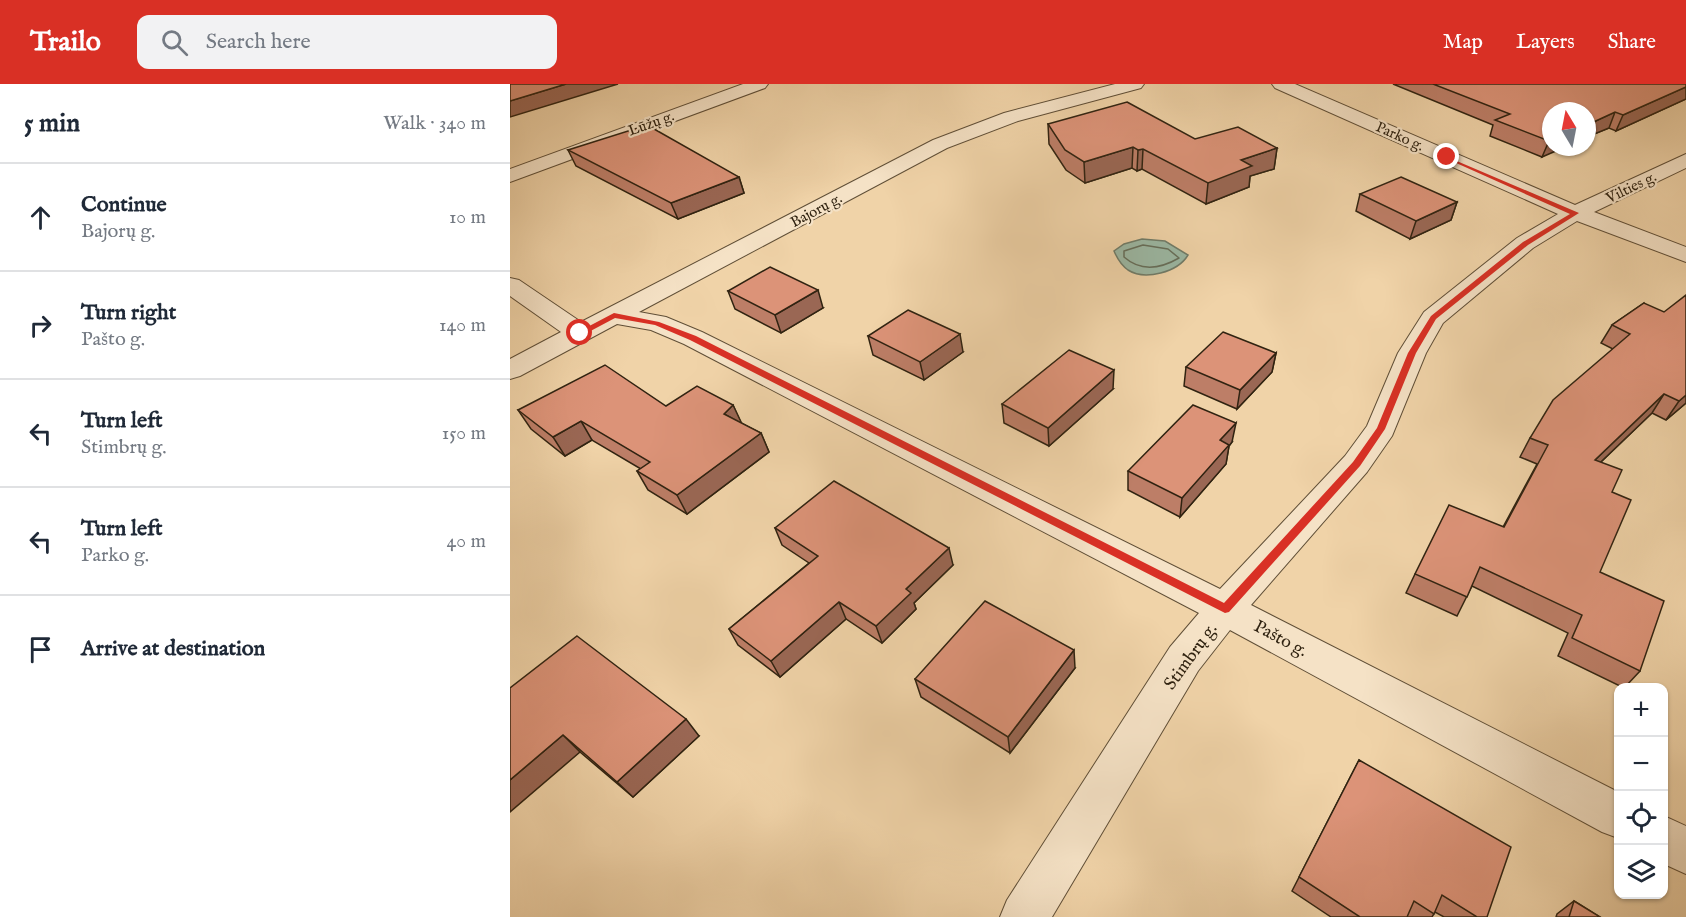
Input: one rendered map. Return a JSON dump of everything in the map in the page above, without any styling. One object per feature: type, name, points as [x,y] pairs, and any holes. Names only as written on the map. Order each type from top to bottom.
[{"type":"street","name":"Lūžų g.","points":[[510,176],[759,84]]},
{"type":"street","name":"Bajorų g.","points":[[510,370],[940,144],[1011,117],[1136,84]]},
{"type":"street","name":"Parko g.","points":[[1281,84],[1575,213],[1686,255]]},
{"type":"street","name":"Vilties g.","points":[[1575,213],[1686,160]]},
{"type":"street","name":"Stimbrų g.","points":[[1024,917],[1184,659],[1225,609],[1356,464],[1381,429],[1412,353],[1433,318],[1525,243],[1575,213]]},
{"type":"street","points":[[510,285],[580,333]]},
{"type":"street","name":"Pašto g.","points":[[614,315],[657,323],[693,338],[1225,609],[1614,814]]},
{"type":"street","points":[[1668,841],[1686,851]]},
{"type":"water","points":[[1142,239],[1165,241],[1188,255],[1177,266],[1161,273],[1143,275],[1135,273],[1123,266],[1114,251],[1124,244]]},
{"type":"building","points":[[510,84],[566,84],[510,101]]},
{"type":"building","points":[[1433,84],[1686,84],[1686,87],[1623,115],[1615,112],[1596,121],[1596,102],[1542,102],[1542,138],[1495,120],[1510,114]]},
{"type":"building","points":[[1127,102],[1195,139],[1238,127],[1277,148],[1241,160],[1252,166],[1208,183],[1143,149],[1138,150],[1133,147],[1084,162],[1065,150],[1048,124]]},
{"type":"building","points":[[647,125],[739,177],[671,203],[568,150]]},
{"type":"building","points":[[1401,177],[1457,202],[1416,221],[1360,194]]},
{"type":"building","points":[[770,267],[818,290],[775,315],[728,291]]},
{"type":"building","points":[[1686,295],[1686,395],[1679,401],[1664,394],[1595,460],[1622,470],[1612,492],[1631,500],[1600,572],[1664,601],[1640,671],[1572,638],[1582,615],[1480,567],[1467,597],[1415,574],[1449,505],[1504,527],[1548,445],[1530,438],[1553,400],[1630,334],[1612,325],[1644,303],[1664,312]]},
{"type":"building","points":[[908,310],[960,334],[920,362],[868,336]]},
{"type":"building","points":[[1223,332],[1276,353],[1240,390],[1186,367]]},
{"type":"building","points":[[1069,350],[1114,370],[1048,428],[1002,404]]},
{"type":"building","points":[[605,365],[666,406],[697,386],[733,405],[724,414],[761,433],[677,495],[637,471],[650,462],[581,421],[553,437],[518,410]]},
{"type":"building","points":[[1193,405],[1236,423],[1220,440],[1229,445],[1182,498],[1128,471]]},
{"type":"building","points":[[834,481],[949,548],[906,589],[911,593],[876,626],[839,602],[771,661],[729,629],[818,556],[775,528]]},
{"type":"building","points":[[985,601],[1074,650],[1008,737],[915,679]]},
{"type":"building","points":[[577,636],[686,719],[617,782],[563,735],[510,780],[510,688]]},
{"type":"building","points":[[1359,760],[1511,847],[1487,917],[1477,917],[1442,895],[1434,914],[1414,901],[1407,917],[1360,917],[1299,877]]},
{"type":"building","points":[[1574,901],[1600,917],[1569,917]]},
{"type":"route","points":[[580,333],[614,315],[657,323],[693,338],[1225,609],[1356,464],[1381,429],[1412,353],[1433,318],[1525,243],[1575,213],[1447,157]]}]
